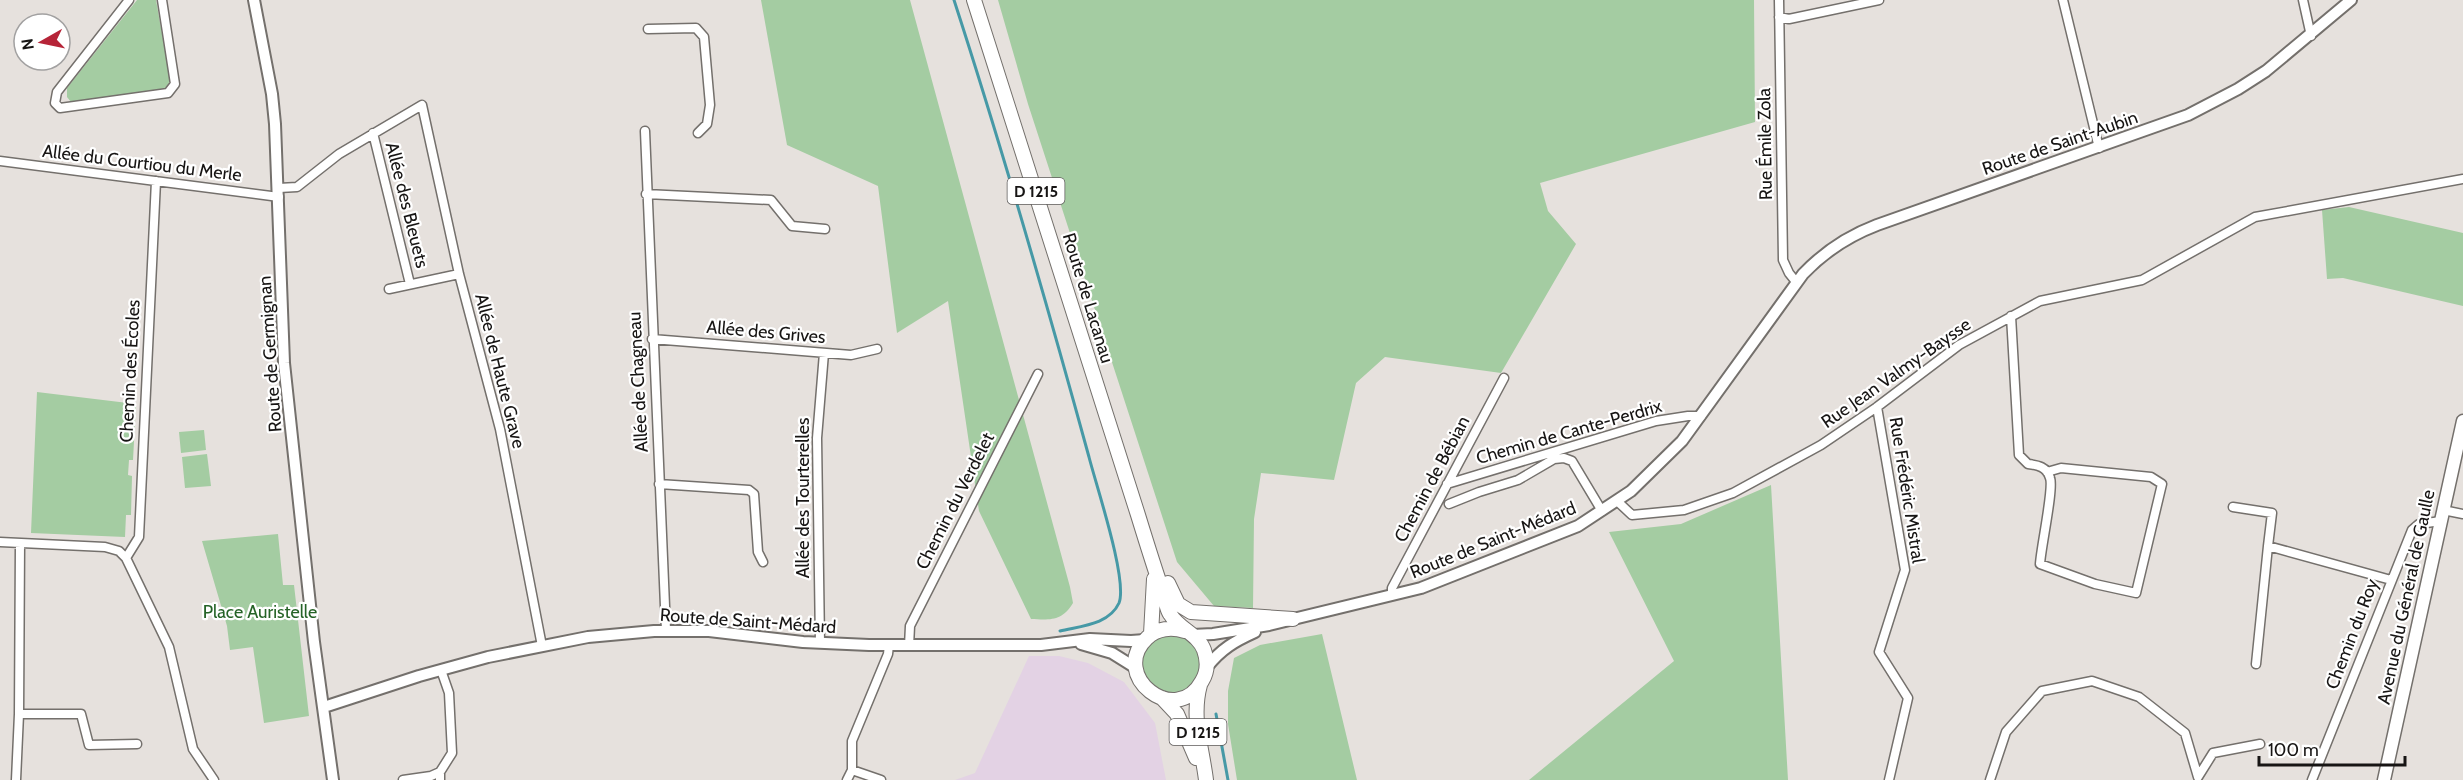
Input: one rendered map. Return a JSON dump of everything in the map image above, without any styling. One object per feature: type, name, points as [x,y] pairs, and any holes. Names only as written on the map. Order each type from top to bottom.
[{"type":"main road","name":"Route de Lacanau","points":[[974,0],[1155,574],[1169,613],[1203,647],[1207,667]]},
{"type":"main road","name":"Avenue du Général de Gaulle","points":[[2384,780],[2463,421]]},
{"type":"main road","points":[[1129,486],[1155,544],[1173,596],[1184,609],[1199,613],[1293,619]]},
{"type":"main road","name":"Route de Lacanau","points":[[1136,668],[1137,653],[1148,637],[1155,574]]},
{"type":"main road","points":[[1148,637],[1168,628],[1189,633]]},
{"type":"main road","points":[[1136,668],[1141,683],[1148,691],[1162,698],[1175,699],[1185,697],[1200,685],[1207,667]]},
{"type":"main road","name":"D 1215","points":[[1200,685],[1195,714],[1204,780]]},
{"type":"main road","name":"D 1215","points":[[1162,698],[1177,714],[1185,728],[1204,780]]},
{"type":"street","points":[[129,0],[57,92],[55,103],[60,108],[168,93],[175,84],[162,0]]},
{"type":"street","name":"Route de Germignan","points":[[254,0],[272,94],[279,193],[284,363],[314,642],[324,707]]},
{"type":"street","name":"Rue Émile Zola","points":[[1779,0],[1783,260],[1788,273],[1797,283]]},
{"type":"street","points":[[1779,17],[1789,19],[1879,0]]},
{"type":"street","points":[[2063,0],[2099,148]]},
{"type":"street","points":[[2303,0],[2311,36]]},
{"type":"street","name":"Route de Saint-Aubin","points":[[1779,306],[1803,274],[1823,255],[1861,231],[2188,115],[2266,71],[2311,36],[2351,0]]},
{"type":"street","points":[[648,29],[696,28],[704,37],[711,105],[707,124],[698,132]]},
{"type":"street","name":"Allée de Haute Grave","points":[[373,133],[422,105],[459,274],[500,429],[542,646]]},
{"type":"street","name":"Allée de Chagneau","points":[[645,131],[666,630]]},
{"type":"street","points":[[279,193],[297,187],[339,154],[373,133]]},
{"type":"street","name":"Allée des Bleuets","points":[[373,133],[410,284]]},
{"type":"street","name":"Allée du Courtiou du Merle","points":[[0,161],[156,181],[279,193]]},
{"type":"street","name":"Rue Jean Valmy-Baysse","points":[[1617,501],[1632,514],[1684,510],[1733,493],[1821,446],[1959,345],[2011,316],[2040,301],[2142,280],[2255,217],[2463,179]]},
{"type":"street","name":"Chemin des Écoles","points":[[126,558],[139,537],[156,181]]},
{"type":"street","points":[[646,194],[771,200],[792,226],[825,229]]},
{"type":"street","name":"Allée des Bleuets","points":[[389,289],[459,274]]},
{"type":"street","name":"Route de Saint-Médard","points":[[1189,633],[1213,634],[1269,625],[1392,595],[1454,576],[1570,529],[1631,491],[1682,441],[1779,306]]},
{"type":"street","points":[[2011,316],[2019,455],[2028,465],[2040,466],[2047,472],[2051,485],[2041,543],[2040,564],[2095,584],[2136,593],[2162,484],[2151,477],[2061,468],[2047,472]]},
{"type":"street","name":"Allée des Grives","points":[[652,339],[851,355],[877,349]]},
{"type":"street","name":"Allée des Tourterelles","points":[[820,643],[817,438],[824,353]]},
{"type":"street","name":"Chemin du Verdelet","points":[[909,646],[910,626],[1038,374]]},
{"type":"street","name":"Chemin de Bébian","points":[[1392,595],[1392,588],[1504,378]]},
{"type":"street","name":"Rue Frédéric Mistral","points":[[1877,407],[1905,570],[1879,652],[1908,698],[1889,780]]},
{"type":"street","name":"Chemin de Cante-Perdrix","points":[[1447,484],[1656,421],[1701,416]]},
{"type":"street","points":[[1449,504],[1518,480],[1554,459],[1564,458],[1572,460],[1602,511]]},
{"type":"street","points":[[660,484],[749,490],[754,494],[758,552],[763,562]]},
{"type":"street","points":[[2233,507],[2272,513],[2256,664]]},
{"type":"street","points":[[2442,516],[2463,514]]},
{"type":"street","name":"Chemin du Roy","points":[[2312,780],[2412,530],[2419,524],[2442,516]]},
{"type":"street","points":[[0,542],[105,547],[119,551],[126,558],[169,647],[188,737],[193,749],[214,780]]},
{"type":"street","points":[[16,780],[20,714],[20,543]]},
{"type":"street","points":[[2268,546],[2391,580]]},
{"type":"street","name":"Route de Saint-Médard","points":[[1207,667],[1219,651],[1269,625]]},
{"type":"street","name":"Route de Saint-Médard","points":[[324,707],[441,670],[542,646],[588,637],[666,630],[709,631],[820,643],[909,646],[1041,645],[1090,639],[1131,641],[1148,637]]},
{"type":"street","name":"Route de Saint-Médard","points":[[1072,642],[1112,653],[1136,668]]},
{"type":"street","points":[[847,780],[852,770],[852,741],[888,654],[889,645]]},
{"type":"street","points":[[403,780],[440,776],[452,753],[448,693],[441,670]]},
{"type":"street","points":[[1990,780],[2006,732],[2042,692],[2092,681],[2139,697],[2185,732],[2198,779]]},
{"type":"street","points":[[324,707],[333,780]]},
{"type":"street","points":[[20,714],[81,714],[89,745],[138,744]]},
{"type":"street","points":[[2198,779],[2213,753],[2260,744]]},
{"type":"street","points":[[852,770],[881,780]]},
{"type":"shaded area","points":[[1029,656],[1059,656],[1088,663],[1124,682],[1155,723],[1166,780],[955,780],[975,773]]},
{"type":"green space","points":[[137,0],[156,0],[170,79],[168,86],[162,90],[71,102],[67,97],[67,88]]},
{"type":"green space","points":[[761,0],[910,0],[1070,587],[1073,603],[1060,616],[1050,619],[1031,619],[979,511],[948,301],[897,333],[878,186],[787,145]]},
{"type":"green space","points":[[998,0],[1754,0],[1755,122],[1540,183],[1548,211],[1576,244],[1501,373],[1385,357],[1356,383],[1334,480],[1261,473],[1254,519],[1253,608],[1214,606],[1177,562],[1028,104]]},
{"type":"green space","points":[[2349,207],[2463,233],[2463,306],[2343,278],[2327,279],[2322,210]]},
{"type":"green space","points":[[37,392],[136,404],[133,460],[129,460],[128,475],[132,476],[131,515],[126,515],[125,537],[31,533]]},
{"type":"green space","points":[[204,430],[206,450],[181,453],[179,432]]},
{"type":"green space","points":[[207,454],[211,486],[185,488],[182,457]]},
{"type":"green space","points":[[1771,485],[1788,780],[1529,780],[1674,661],[1609,532],[1681,524]]},
{"type":"green space","name":"Place Auristelle","points":[[278,534],[283,585],[294,585],[309,716],[264,723],[253,647],[230,650],[227,626],[202,541]]},
{"type":"green space","points":[[1322,634],[1357,780],[1237,780],[1228,724],[1228,691],[1234,658],[1260,645]]},
{"type":"green space","points":[[1165,635],[1177,635],[1192,643],[1200,658],[1200,670],[1192,685],[1177,693],[1165,693],[1150,685],[1142,670],[1142,658],[1150,643]]},
{"type":"waterway","points":[[954,0],[1041,285],[1104,509],[1119,574],[1121,591],[1119,603],[1108,616],[1093,623],[1060,631]]},
{"type":"waterway","points":[[1216,714],[1228,780]]}]
